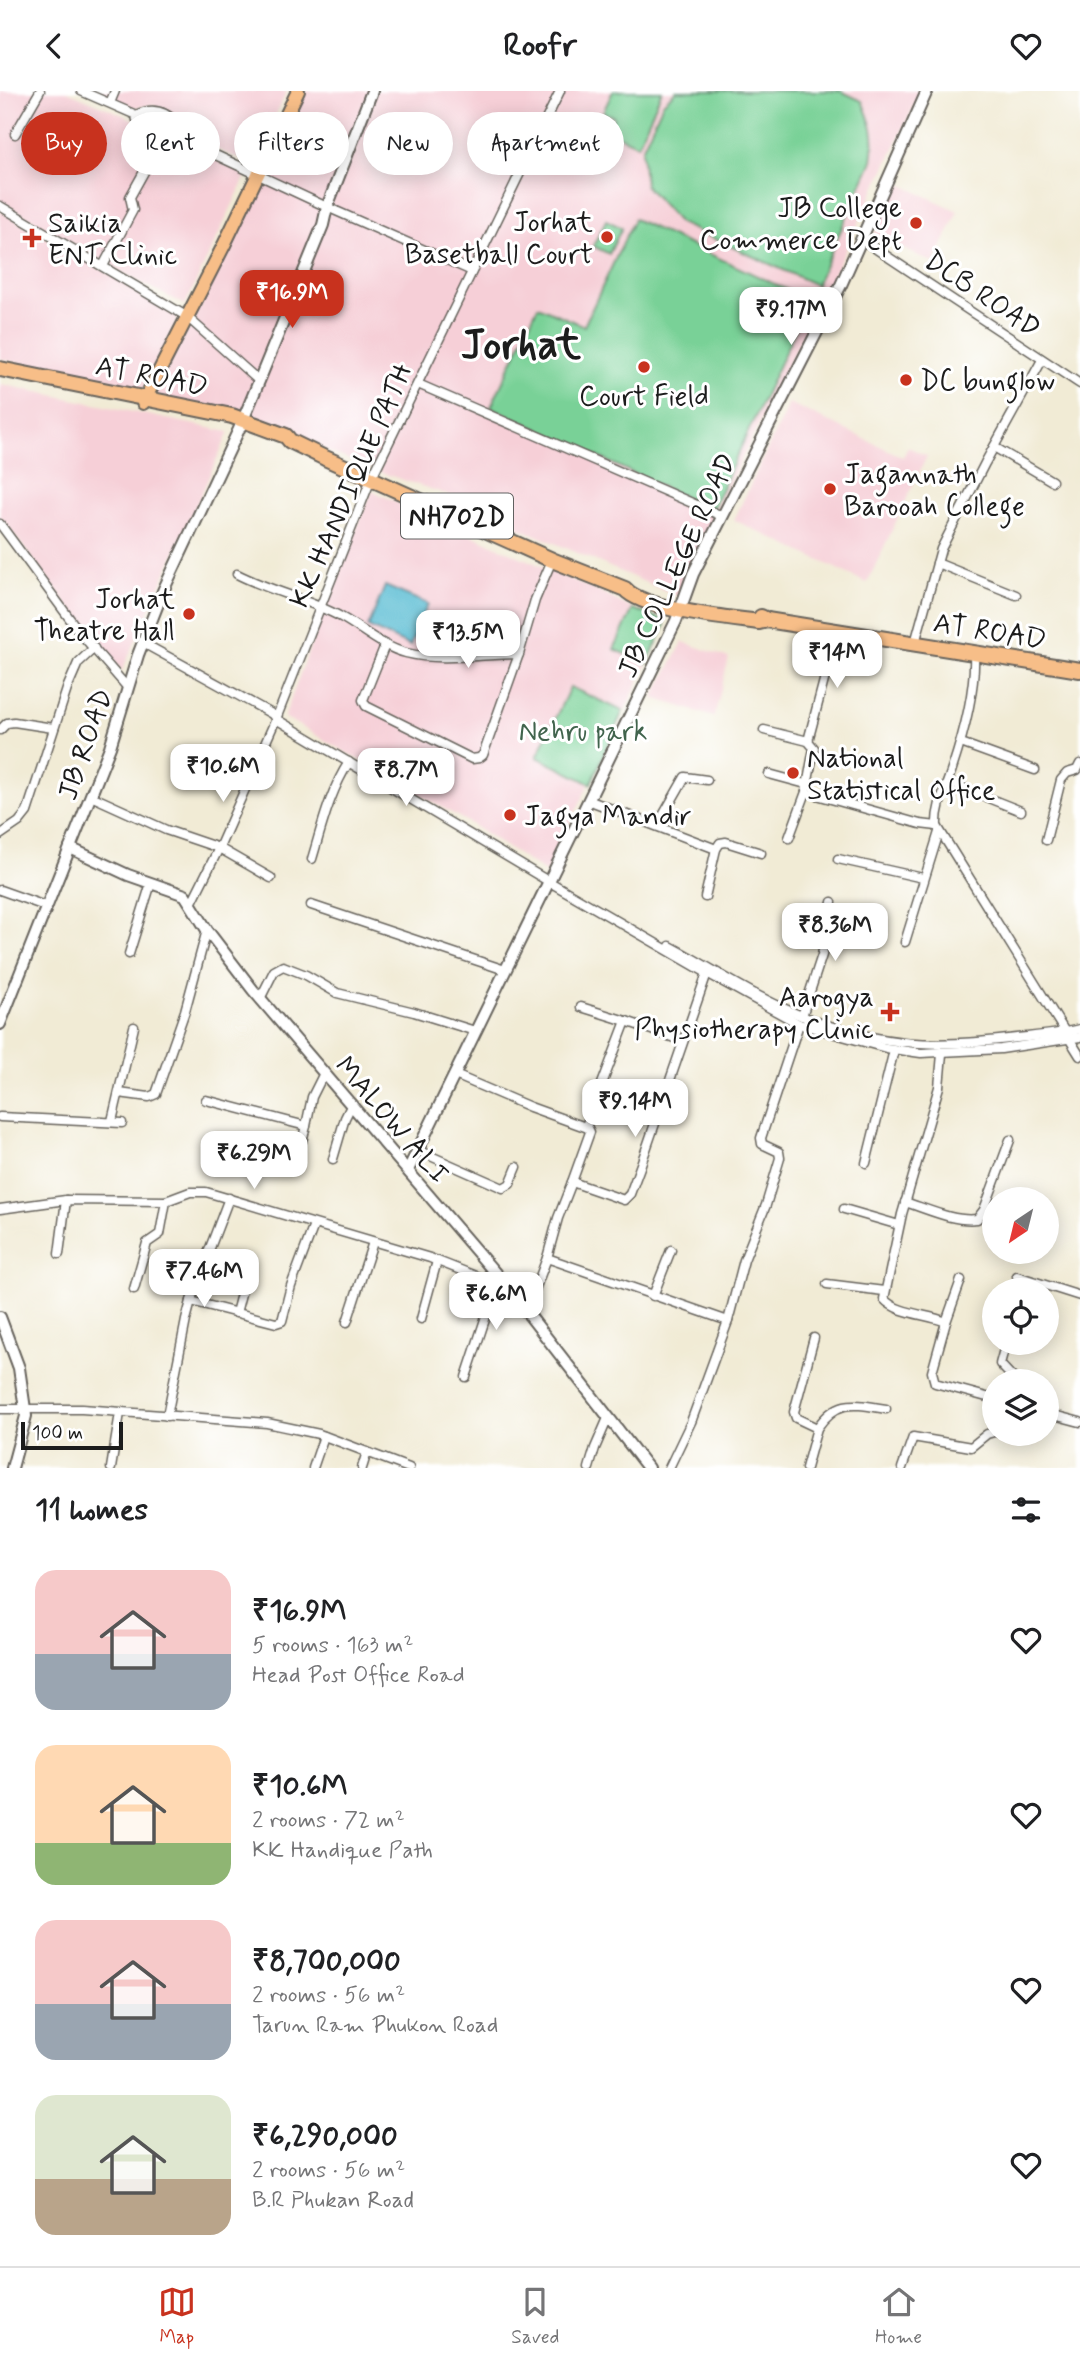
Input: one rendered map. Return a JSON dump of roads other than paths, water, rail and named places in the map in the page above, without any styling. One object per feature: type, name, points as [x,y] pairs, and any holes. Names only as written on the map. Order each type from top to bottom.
[{"type":"highway","name":"AT ROAD","points":[[0,369],[240,421],[286,436],[290,441],[371,479],[552,560],[680,607],[760,616],[767,620],[1080,670]]},
{"type":"highway","name":"AT ROAD","points":[[0,375],[144,400]]},
{"type":"main road","points":[[288,112],[298,91]]},
{"type":"main road","points":[[144,400],[257,175]]},
{"type":"street","points":[[15,134],[40,91]]},
{"type":"street","points":[[81,91],[131,112]]},
{"type":"street","points":[[110,103],[115,91]]},
{"type":"street","name":"JB ROAD","points":[[0,1024],[110,747],[127,687],[163,591],[190,536],[323,225],[327,207],[372,91]]},
{"type":"street","name":"KK HANDIQUE PATH","points":[[192,902],[219,848],[371,479],[560,91]]},
{"type":"street","name":"JB COLLEGE ROAD","points":[[408,1170],[588,800],[680,607],[693,574],[841,285],[927,91]]},
{"type":"street","points":[[142,112],[151,109],[162,112]]},
{"type":"street","points":[[103,266],[133,210],[130,197],[142,175]]},
{"type":"street","points":[[262,175],[472,271]]},
{"type":"street","points":[[0,206],[186,316],[258,379]]},
{"type":"street","name":"DCB ROAD","points":[[861,239],[1080,384]]},
{"type":"street","points":[[915,643],[942,549],[1042,360]]},
{"type":"street","points":[[418,384],[722,516]]},
{"type":"street","points":[[994,447],[1052,481]]},
{"type":"street","points":[[0,524],[81,634],[127,687]]},
{"type":"street","points":[[385,645],[363,700],[366,706],[472,759],[479,758],[483,755],[535,600],[552,560]]},
{"type":"street","points":[[937,563],[1016,595]]},
{"type":"street","points":[[237,574],[341,617],[385,645],[417,655],[519,654]]},
{"type":"street","points":[[808,741],[837,631]]},
{"type":"street","points":[[143,643],[275,715],[706,973],[801,1020],[894,1050],[942,1054],[1001,1049],[1068,1036],[1080,1029]]},
{"type":"street","points":[[0,835],[27,813],[53,728],[78,663],[94,647]]},
{"type":"street","points":[[905,942],[938,829],[939,804],[961,743],[970,697],[974,652]]},
{"type":"street","points":[[275,715],[349,762],[549,879],[801,1020],[898,1043],[967,1044],[1080,1037]]},
{"type":"street","points":[[0,730],[6,723],[14,722],[53,728]]},
{"type":"street","points":[[764,730],[808,741],[814,748],[806,788],[789,838]]},
{"type":"street","points":[[961,743],[1035,770]]},
{"type":"street","points":[[312,859],[326,811],[349,762]]},
{"type":"street","points":[[1046,840],[1061,780],[1067,772],[1079,769]]},
{"type":"street","points":[[769,774],[938,829],[1080,1056]]},
{"type":"street","points":[[657,826],[685,777],[707,780]]},
{"type":"street","points":[[948,782],[1021,811]]},
{"type":"street","points":[[90,796],[166,830],[219,848],[271,878]]},
{"type":"street","points":[[588,800],[716,849]]},
{"type":"street","points":[[705,897],[716,849],[723,842],[761,853]]},
{"type":"street","points":[[70,848],[101,864],[186,895],[192,902]]},
{"type":"street","points":[[838,859],[923,878]]},
{"type":"street","points":[[129,954],[151,883]]},
{"type":"street","points":[[0,890],[45,906]]},
{"type":"street","name":"MALOW ALI","points":[[192,902],[207,930],[260,999],[525,1310],[648,1468]]},
{"type":"street","points":[[669,1468],[691,1422],[728,1321],[744,1260],[780,1158],[779,1152],[762,1145],[761,1138],[822,955],[832,902]]},
{"type":"street","points":[[311,905],[505,970]]},
{"type":"street","points":[[120,1093],[149,1097],[156,1094],[185,1011],[207,930]]},
{"type":"street","points":[[260,999],[274,971],[283,966],[306,975],[337,993],[414,1012],[475,1031]]},
{"type":"street","points":[[572,1182],[621,1200],[629,1196],[706,973]]},
{"type":"street","points":[[581,1007],[683,1041]]},
{"type":"street","points":[[586,1126],[626,1021]]},
{"type":"street","points":[[111,1121],[134,1027]]},
{"type":"street","points":[[866,1163],[894,1050]]},
{"type":"street","points":[[942,1054],[939,1087],[899,1224],[884,1299],[888,1304],[946,1322]]},
{"type":"street","points":[[296,1165],[312,1097],[324,1073]]},
{"type":"street","points":[[454,1075],[530,1107],[586,1126],[590,1132],[558,1218],[547,1258],[525,1310]]},
{"type":"street","points":[[206,1100],[306,1126]]},
{"type":"street","points":[[333,1159],[352,1104]]},
{"type":"street","points":[[0,1117],[122,1123]]},
{"type":"street","points":[[905,1202],[946,1215],[977,1219],[984,1210],[1010,1140]]},
{"type":"street","points":[[417,1150],[503,1188],[510,1184],[517,1167]]},
{"type":"street","points":[[0,1209],[66,1201],[166,1201],[190,1192],[205,1192],[497,1280],[466,1377]]},
{"type":"street","points":[[167,1416],[191,1301],[229,1198]]},
{"type":"street","points":[[59,1254],[66,1201]]},
{"type":"street","points":[[134,1289],[147,1243],[159,1237],[166,1201]]},
{"type":"street","points":[[844,1209],[899,1224]]},
{"type":"street","points":[[191,1301],[276,1322],[282,1321],[291,1286],[314,1225]]},
{"type":"street","points":[[347,1322],[373,1242]]},
{"type":"street","points":[[653,1296],[671,1250]]},
{"type":"street","points":[[547,1258],[728,1321]]},
{"type":"street","points":[[421,1319],[438,1261]]},
{"type":"street","points":[[1017,1276],[1080,1296]]},
{"type":"street","points":[[961,1280],[932,1372],[933,1381],[938,1385],[982,1396]]},
{"type":"street","points":[[827,1284],[884,1290]]},
{"type":"street","points":[[236,1313],[243,1286]]},
{"type":"street","points":[[0,1317],[19,1367],[25,1408],[23,1435],[12,1468]]},
{"type":"street","points":[[814,1338],[794,1417],[817,1428]]},
{"type":"street","points":[[806,1468],[817,1428],[825,1416],[838,1407],[853,1404],[886,1409]]},
{"type":"street","points":[[0,1409],[25,1408],[267,1423],[324,1436],[409,1468]]},
{"type":"street","points":[[111,1468],[120,1413]]},
{"type":"street","points":[[1059,1416],[1080,1422]]},
{"type":"street","points":[[589,1468],[594,1448],[608,1418]]},
{"type":"street","points":[[313,1468],[324,1436]]},
{"type":"street","points":[[902,1468],[913,1437],[971,1447],[982,1438]]},
{"type":"street","points":[[362,1468],[367,1452]]},
{"type":"water","points":[[385,586],[428,604],[410,646],[368,627]]},
{"type":"place","name":"JB College Commerce Dept","points":[[916,223]]},
{"type":"place","name":"Jorhat Basetball Court","points":[[607,237]]},
{"type":"place","name":"Saikia ENT Clinic","points":[[32,238]]},
{"type":"place","name":"Court Field","points":[[644,367]]},
{"type":"place","name":"DC bunglow","points":[[906,380]]},
{"type":"place","name":"Jagannath Barooah College","points":[[830,489]]},
{"type":"place","name":"Jorhat Theatre Hall","points":[[189,614]]},
{"type":"place","name":"National Statistical Office","points":[[793,773]]},
{"type":"place","name":"Jagya Mandir","points":[[510,815]]},
{"type":"place","name":"Aarogya Physiotherapy Clinic","points":[[890,1012]]},
{"type":"district","name":"Jorhat","points":[[521,343]]},
{"type":"park label","name":"Nehru park","points":[[583,730]]}]
